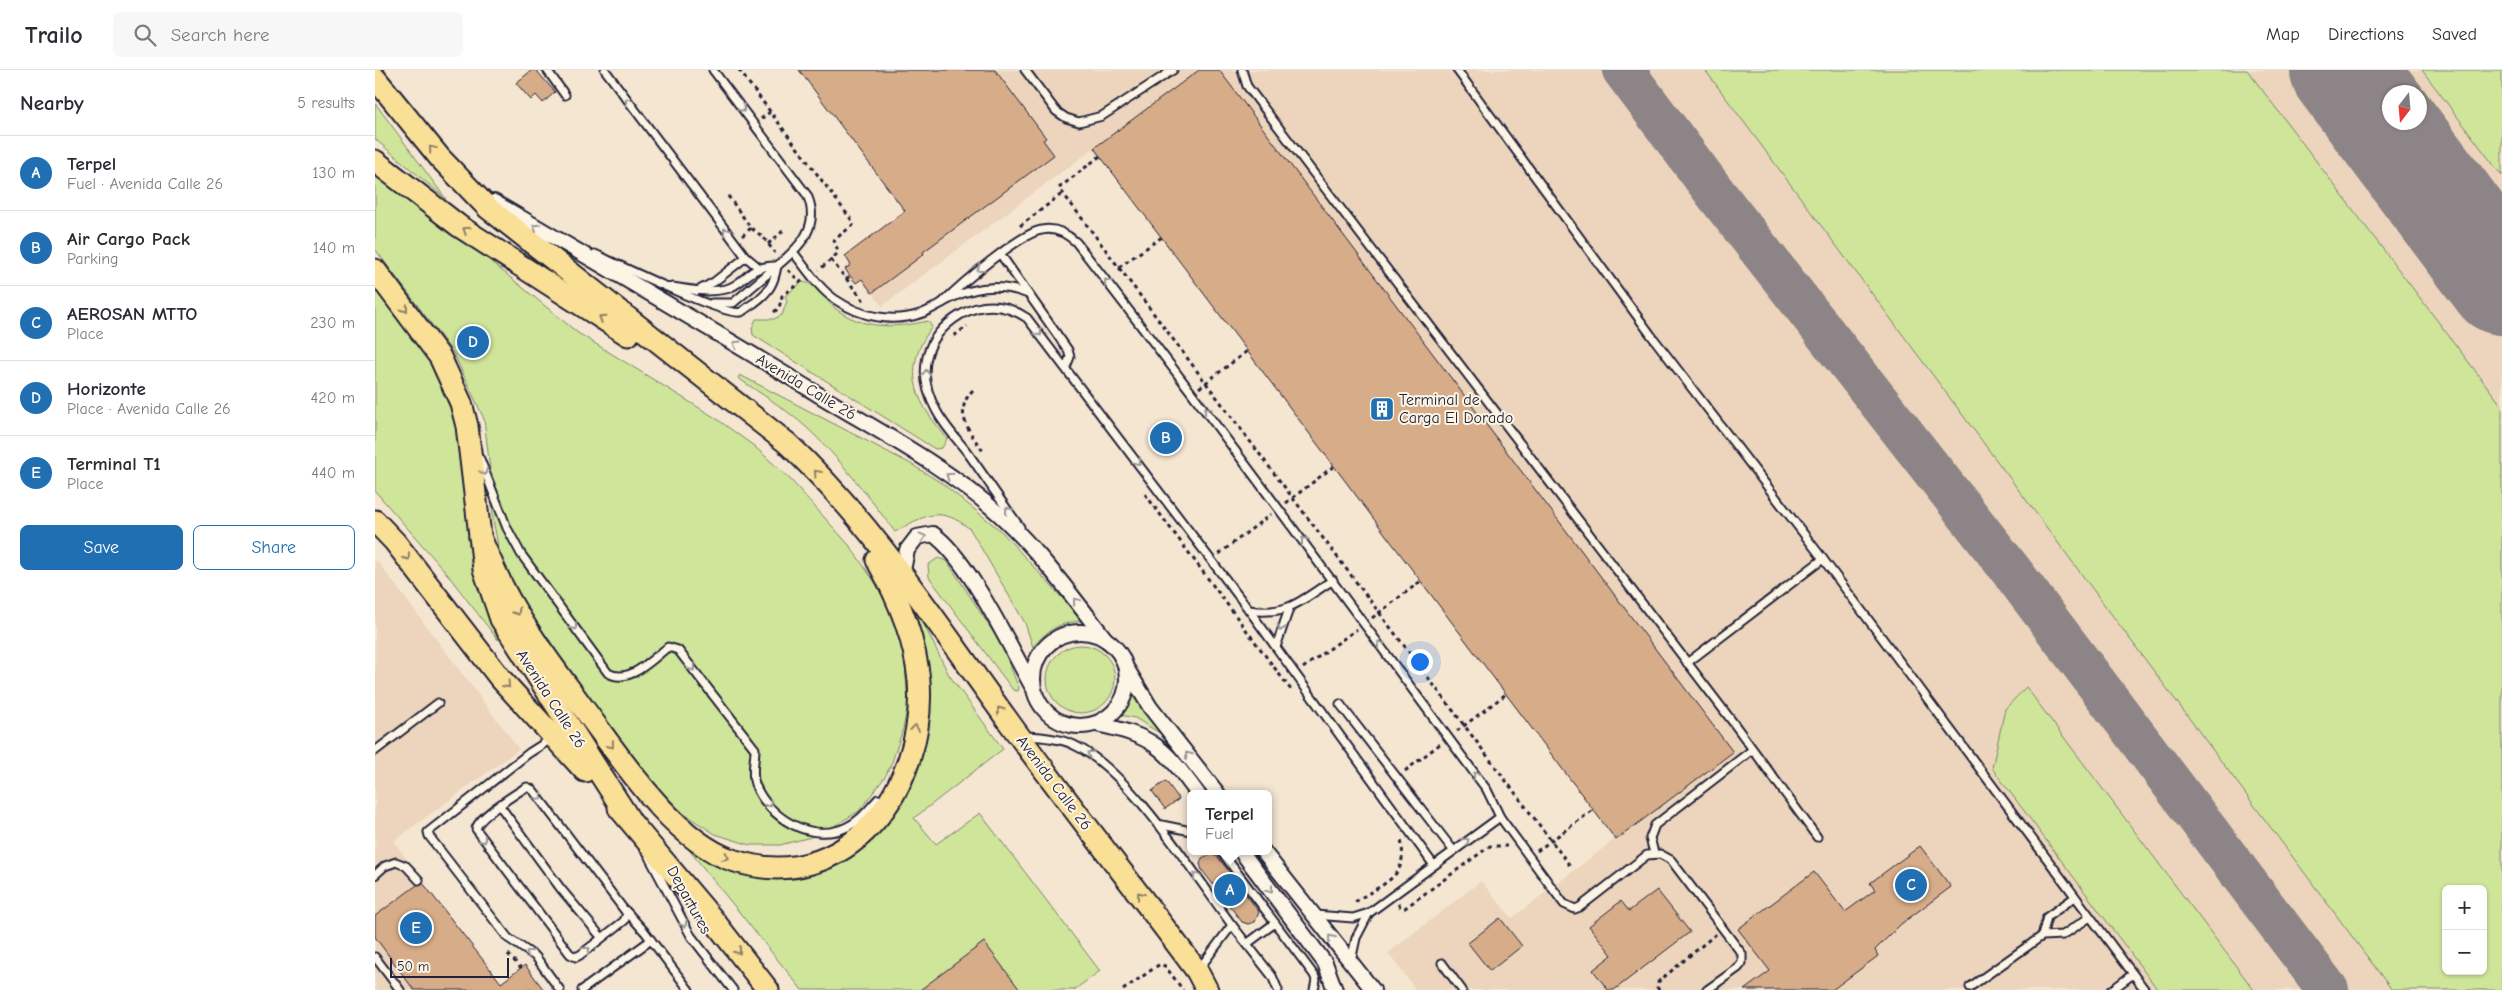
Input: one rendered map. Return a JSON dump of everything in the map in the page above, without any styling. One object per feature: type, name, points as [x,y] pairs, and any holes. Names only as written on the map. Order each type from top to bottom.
[{"type":"main road","name":"Avenida Calle 26","points":[[375,78],[412,126],[465,185],[504,222],[802,457],[849,510],[902,576],[1018,735],[1197,971],[1207,990]]},
{"type":"main road","name":"Avenida Calle 26","points":[[375,161],[459,226],[746,411]]},
{"type":"main road","name":"Avenida Calle 26","points":[[375,270],[439,357],[461,402],[467,426],[480,538],[488,584],[501,619],[629,819]]},
{"type":"main road","points":[[480,538],[510,600],[584,708],[661,808],[709,848],[732,860],[761,866],[790,867],[817,861],[842,851],[860,838],[875,823],[888,806],[909,760],[915,733],[919,682],[913,649],[904,618],[891,584],[849,510]]},
{"type":"main road","name":"Avenida Calle 26","points":[[375,521],[395,542],[500,678],[629,819],[711,917],[768,990]]},
{"type":"street","name":"Avenida Calle 26","points":[[465,185],[707,326],[916,453],[1000,515],[1047,564],[1106,640]]},
{"type":"street","points":[[902,576],[907,550],[917,537],[933,534],[949,546],[973,583],[1033,689],[1039,704],[1050,716],[1064,724],[1080,727],[1097,724],[1109,717],[1119,706],[1125,694],[1127,680],[1125,666]]},
{"type":"street","points":[[1033,689],[1032,673],[1037,658],[1047,645],[1060,636],[1083,632],[1091,633],[1106,640],[1118,651],[1150,707],[1215,790]]},
{"type":"street","points":[[1097,724],[1134,732],[1148,739],[1175,762],[1195,790]]},
{"type":"street","points":[[1244,855],[1325,963],[1335,990]]},
{"type":"street","points":[[1266,855],[1373,990]]},
{"type":"street","points":[[1197,971],[1211,990]]},
{"type":"lane","points":[[547,70],[565,94]]},
{"type":"lane","points":[[605,70],[746,257],[759,267]]},
{"type":"lane","points":[[699,302],[733,303],[793,252],[809,230],[812,220],[811,204],[807,195],[713,70]]},
{"type":"lane","points":[[1025,70],[1056,111],[1067,118],[1079,122],[1102,116],[1173,70]]},
{"type":"lane","points":[[1243,70],[1247,86],[1687,663],[1817,837]]},
{"type":"lane","points":[[1457,70],[1651,335],[1823,559],[2145,990]]},
{"type":"lane","points":[[943,302],[964,281],[1032,232],[1041,230],[1059,231],[1077,242],[1193,392],[1333,580],[1487,790],[1499,817],[1564,904],[1575,909],[1640,859],[1654,853],[1671,860],[1742,954],[1741,963],[1738,968],[1707,990]]},
{"type":"lane","points":[[553,237],[672,287],[699,302],[729,311],[741,312],[769,290],[774,282],[779,264]]},
{"type":"lane","points":[[793,252],[835,300],[881,318],[907,317],[920,314],[963,292],[987,287],[1008,288],[1028,294]]},
{"type":"lane","points":[[1001,255],[1068,350],[1069,357],[1066,367]]},
{"type":"lane","points":[[696,291],[714,282],[746,257]]},
{"type":"lane","points":[[672,287],[696,291],[725,289],[759,267],[779,264]]},
{"type":"lane","points":[[1047,564],[937,412],[927,386],[925,370],[927,356],[934,337],[947,324],[967,311],[987,306],[1005,307],[1027,318],[1212,560],[1433,864]]},
{"type":"lane","points":[[467,426],[503,519],[521,554],[608,673],[617,678],[627,678],[668,647],[678,650],[755,749],[755,782],[761,795],[789,823],[802,830],[816,832],[847,827],[862,817],[909,760]]},
{"type":"lane","points":[[1687,663],[1823,559]]},
{"type":"lane","points":[[1249,610],[1264,612],[1289,609],[1333,580]]},
{"type":"lane","points":[[1276,647],[1289,609]]},
{"type":"lane","points":[[375,750],[438,703]]},
{"type":"lane","points":[[1340,704],[1453,850]]},
{"type":"lane","points":[[1018,735],[1044,737],[1073,744],[1103,762],[1157,824],[1232,925],[1248,943],[1272,976],[1278,990]]},
{"type":"lane","points":[[554,737],[529,753],[428,832],[429,836],[508,938],[536,957],[560,990]]},
{"type":"lane","points":[[1654,853],[1649,838],[1655,825],[1752,750]]},
{"type":"lane","points":[[625,911],[627,914],[624,921],[580,955],[576,957],[570,954],[477,832],[476,825],[523,788],[527,787],[533,790],[625,911],[651,940],[689,990]]},
{"type":"lane","points":[[500,806],[561,889],[602,938]]},
{"type":"lane","points":[[1313,914],[1343,919],[1353,918],[1372,911],[1499,817]]},
{"type":"lane","name":"Departures","points":[[629,819],[691,936],[733,990]]},
{"type":"lane","points":[[1157,824],[1187,830]]},
{"type":"lane","points":[[1224,855],[1314,975],[1315,990]]},
{"type":"lane","points":[[375,875],[385,866],[396,862],[406,866],[419,880]]},
{"type":"lane","points":[[2042,936],[2047,917],[2075,897]]},
{"type":"lane","points":[[1351,964],[1356,938],[1372,911]]},
{"type":"lane","points":[[1970,988],[2042,936],[2063,935],[2090,916]]},
{"type":"lane","points":[[1248,943],[1275,923]]},
{"type":"lane","points":[[1197,971],[1232,925]]},
{"type":"lane","points":[[583,990],[651,940]]},
{"type":"lane","points":[[375,957],[400,990]]},
{"type":"lane","points":[[1442,963],[1463,990]]},
{"type":"lane","points":[[2112,990],[2133,974]]},
{"type":"path","points":[[739,70],[853,222],[853,225],[834,240],[837,252],[831,260],[812,275],[799,281],[782,296],[779,308],[775,312]]},
{"type":"path","points":[[1100,156],[1059,188],[1571,867]]},
{"type":"path","points":[[728,196],[751,228],[768,244],[779,264],[799,281]]},
{"type":"path","points":[[768,244],[783,231]]},
{"type":"path","points":[[1119,267],[1161,237]]},
{"type":"path","points":[[831,260],[868,306],[870,315]]},
{"type":"path","points":[[846,279],[850,276]]},
{"type":"path","points":[[953,336],[973,323]]},
{"type":"path","points":[[1193,392],[1247,351]]},
{"type":"path","points":[[973,390],[968,395],[965,404],[963,420],[965,428],[983,451]]},
{"type":"path","points":[[1200,568],[1334,466]]},
{"type":"path","points":[[1141,490],[1296,697]]},
{"type":"path","points":[[1285,682],[1421,581]]},
{"type":"path","points":[[1382,884],[1401,908],[1405,908],[1490,846],[1506,845],[1515,848],[1523,857],[1529,856],[1593,810]]},
{"type":"path","points":[[1355,902],[1398,874],[1401,868],[1403,850],[1397,833]]},
{"type":"path","points":[[1659,990],[1657,987],[1658,982],[1722,929]]},
{"type":"path","points":[[508,954],[521,968]]},
{"type":"path","points":[[1123,990],[1160,964],[1165,966],[1183,990]]},
{"type":"shaded area","points":[[799,70],[2502,70],[2502,990],[1416,990],[1388,953],[1481,881],[1512,918],[1615,839],[1094,148],[882,306],[845,256],[905,211]]},
{"type":"shaded area","points":[[375,558],[519,749],[394,841],[421,881],[501,983],[508,977],[518,990],[375,990]]},
{"type":"green space","points":[[1705,70],[2247,70],[2502,406],[2502,990],[2392,990]]},
{"type":"green space","points":[[2422,70],[2502,70],[2502,176]]},
{"type":"green space","points":[[375,103],[446,199],[375,139]]},
{"type":"green space","points":[[375,173],[483,255],[578,333],[714,417],[754,446],[790,479],[849,545],[888,601],[898,626],[904,652],[908,704],[903,729],[892,762],[885,777],[859,811],[819,835],[780,845],[750,845],[715,834],[667,803],[583,693],[516,598],[499,550],[493,520],[490,469],[484,419],[454,354],[375,249]]},
{"type":"green space","points":[[802,282],[811,285],[845,315],[868,324],[892,326],[928,321],[932,327],[920,347],[915,367],[915,378],[920,399],[931,418],[947,439],[942,448],[935,449],[753,335],[752,328],[756,319],[774,319],[782,315],[787,301],[785,296]]},
{"type":"green space","points":[[375,290],[434,367],[459,419],[492,624],[498,640],[444,570],[375,491]]},
{"type":"green space","points":[[740,375],[911,464],[943,484],[1001,531],[1083,621],[1061,625],[1049,631],[1033,647],[1025,623],[970,529],[950,517],[933,515],[915,521],[895,532],[853,477],[830,451],[790,414],[738,378]]},
{"type":"green space","points":[[938,558],[947,561],[1001,644],[1019,688],[1018,691],[1013,690],[929,577],[928,565]]},
{"type":"green space","points":[[902,580],[949,675],[1003,749],[914,818],[936,844],[980,813],[1100,971],[1074,990],[802,990],[685,845],[754,873],[883,826],[911,788],[919,765],[925,736],[926,659],[919,630]]},
{"type":"green space","points":[[1088,645],[1100,651],[1109,660],[1115,672],[1113,692],[1105,703],[1088,713],[1074,713],[1057,703],[1049,692],[1047,672],[1057,655],[1068,647]]},
{"type":"green space","points":[[2026,687],[2254,990],[2158,990],[1992,768],[2005,709]]},
{"type":"green space","points":[[1133,696],[1163,735],[1135,718],[1121,715]]},
{"type":"building","points":[[532,70],[536,70],[555,92],[543,103],[536,95],[531,100],[516,83]]},
{"type":"building","points":[[799,70],[995,70],[1046,138],[1043,140],[1054,155],[923,252],[924,254],[872,293],[862,279],[856,283],[850,276],[845,269],[851,265],[845,256],[905,211]]},
{"type":"building","name":"Terminal de Carga El Dorado","points":[[1199,70],[1219,70],[1733,752],[1616,840],[1094,148]]},
{"type":"building","points":[[1166,781],[1179,799],[1165,809],[1152,791]]},
{"type":"building","points":[[1920,846],[1951,887],[1901,924],[1875,950],[1878,956],[1832,990],[1744,990],[1770,971],[1738,929],[1814,872],[1845,912],[1875,890],[1870,883]]},
{"type":"building","points":[[1209,855],[1218,857],[1259,912],[1255,922],[1248,924],[1242,922],[1202,870],[1200,864],[1202,858]]},
{"type":"building","points":[[423,883],[501,983],[525,965],[544,990],[414,990],[375,937],[375,916],[417,885]]},
{"type":"building","points":[[1657,890],[1690,932],[1614,990],[1608,990],[1593,970],[1612,955],[1589,926],[1621,901],[1629,911]]},
{"type":"building","points":[[1500,918],[1522,946],[1490,971],[1468,943]]},
{"type":"building","points":[[984,942],[1020,990],[920,990]]},
{"type":"taxiway","points":[[1623,70],[1716,194],[2013,573],[2328,990]]},
{"type":"runway","points":[[2343,70],[2502,282]]},
{"type":"place","name":"Horizonte","points":[[473,342]]},
{"type":"place","name":"Terminal de Carga El Dorado","points":[[1382,409]]},
{"type":"place","name":"Air Cargo Pack","points":[[1166,438]]},
{"type":"place","name":"AEROSAN MTTO","points":[[1911,885]]},
{"type":"place","name":"Terpel","points":[[1230,890]]},
{"type":"place","name":"Terminal T1","points":[[416,928]]}]
